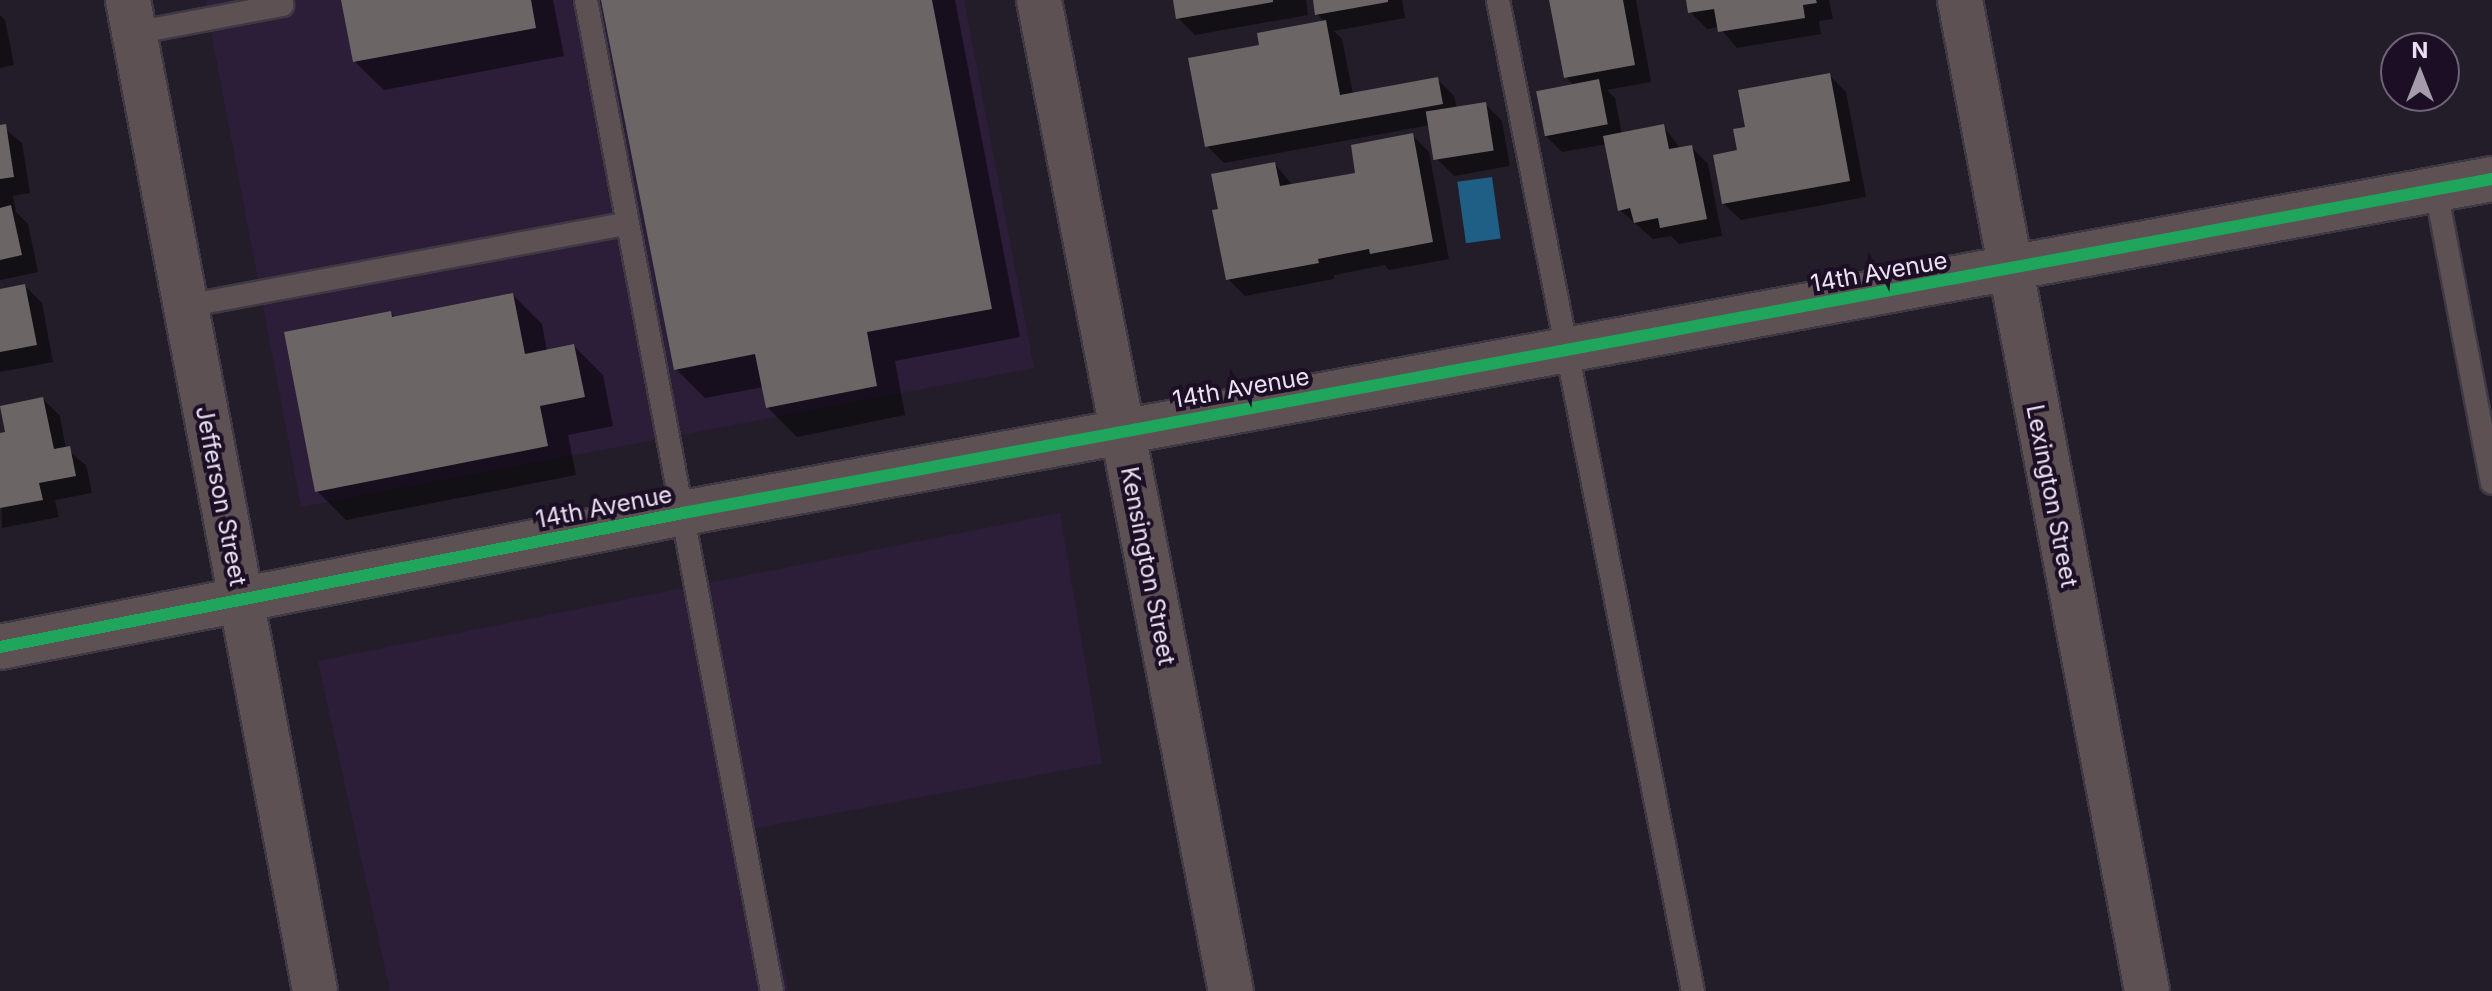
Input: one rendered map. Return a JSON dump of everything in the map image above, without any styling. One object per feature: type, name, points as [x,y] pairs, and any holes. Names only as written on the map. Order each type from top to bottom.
[{"type":"street","name":"Kensington Street","points":[[1039,0],[1231,991]]},
{"type":"street","name":"Lexington Street","points":[[1960,0],[2147,991]]},
{"type":"street","name":"Jefferson Street","points":[[131,17],[315,991]]},
{"type":"street","name":"14th Avenue","points":[[0,647],[683,513],[2010,271],[2492,179]]},
{"type":"lane","points":[[131,17],[282,5],[281,0]]},
{"type":"lane","points":[[586,0],[772,991]]},
{"type":"lane","points":[[1498,0],[1693,991]]},
{"type":"lane","points":[[2436,190],[2492,483]]},
{"type":"lane","points":[[186,306],[626,224]]},
{"type":"shaded area","points":[[205,0],[964,0],[1034,368],[301,507]]},
{"type":"shaded area","points":[[1060,513],[1102,763],[752,829],[789,991],[390,991],[318,661]]},
{"type":"water","points":[[1492,177],[1501,238],[1466,243],[1457,182]]},
{"type":"building","points":[[341,0],[531,0],[536,28],[353,62]]},
{"type":"building","points":[[601,0],[932,0],[992,309],[867,332],[877,386],[766,408],[755,354],[674,370]]},
{"type":"building","points":[[1173,0],[1273,0],[1273,2],[1176,19]]},
{"type":"building","points":[[1313,0],[1388,0],[1388,2],[1315,15]]},
{"type":"building","points":[[1549,0],[1623,0],[1635,65],[1564,78]]},
{"type":"building","points":[[1686,0],[1816,0],[1817,3],[1803,5],[1805,18],[1718,32],[1714,9],[1688,13]]},
{"type":"building","points":[[1326,20],[1340,95],[1438,77],[1443,104],[1205,147],[1188,58],[1259,45],[1257,33]]},
{"type":"building","points":[[1830,73],[1850,181],[1722,204],[1713,155],[1737,150],[1733,129],[1745,127],[1738,90]]},
{"type":"building","points":[[1599,79],[1608,124],[1545,136],[1536,91]]},
{"type":"building","points":[[1486,102],[1494,150],[1433,160],[1426,112]]},
{"type":"building","points":[[6,124],[14,177],[0,179],[0,125]]},
{"type":"building","points":[[1664,124],[1669,149],[1692,145],[1707,219],[1660,228],[1658,218],[1634,223],[1630,208],[1618,211],[1603,136]]},
{"type":"building","points":[[1413,133],[1433,242],[1370,254],[1369,249],[1318,259],[1319,263],[1226,280],[1212,210],[1218,209],[1211,174],[1275,162],[1280,186],[1355,173],[1351,145]]},
{"type":"building","points":[[11,205],[22,255],[0,260],[0,208]]},
{"type":"building","points":[[25,284],[37,345],[0,352],[0,289]]},
{"type":"building","points":[[513,293],[525,354],[574,344],[585,397],[540,406],[548,446],[315,492],[284,332],[391,311],[392,317]]},
{"type":"building","points":[[43,397],[54,449],[70,446],[76,476],[39,483],[43,500],[0,508],[0,433],[5,432],[0,406]]},
{"type":"cycle path","points":[[0,647],[683,513],[2492,179]]}]
